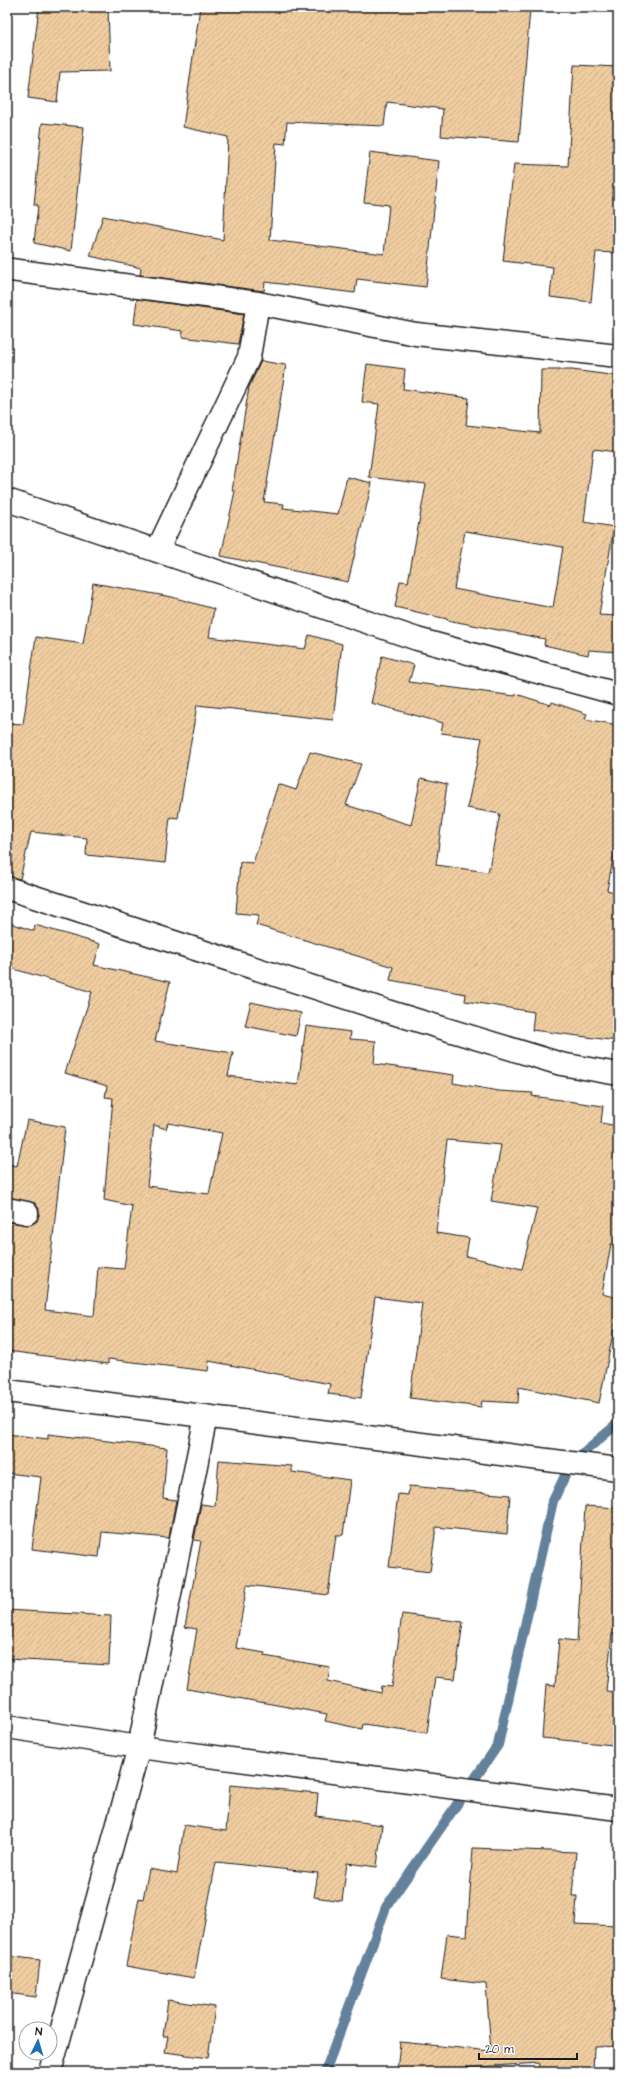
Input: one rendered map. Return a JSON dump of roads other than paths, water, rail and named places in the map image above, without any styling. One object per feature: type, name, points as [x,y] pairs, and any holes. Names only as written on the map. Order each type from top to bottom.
[{"type":"street","points":[[11,270],[258,303],[416,334],[618,356]]},
{"type":"street","points":[[157,551],[249,357],[258,303]]},
{"type":"street","points":[[7,500],[417,639],[618,694]]},
{"type":"street","points":[[7,888],[378,1008],[562,1064],[618,1074]]},
{"type":"street","points":[[7,1391],[618,1469]]},
{"type":"street","points":[[50,2072],[140,1747],[206,1416]]},
{"type":"street","points":[[7,1727],[140,1747],[618,1809]]},
{"type":"waterway","points":[[325,2072],[386,1907],[498,1745],[553,1501],[571,1463],[616,1425]]}]
